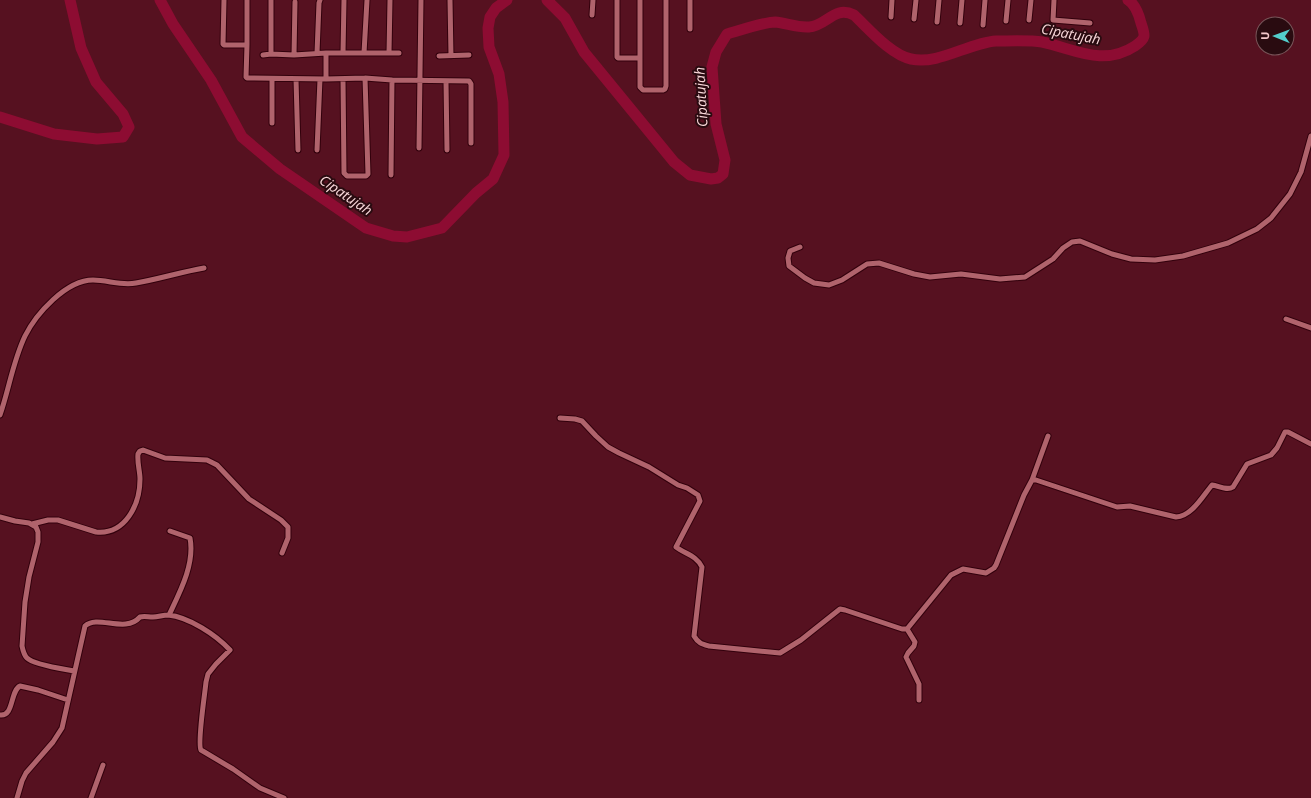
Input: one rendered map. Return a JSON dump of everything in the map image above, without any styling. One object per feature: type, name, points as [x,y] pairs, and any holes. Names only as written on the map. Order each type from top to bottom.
[{"type":"street","points":[[224,0],[223,44],[247,45]]},
{"type":"street","points":[[247,0],[247,77],[272,79],[365,78],[392,80],[467,80],[470,82],[471,143]]},
{"type":"street","points":[[271,0],[272,54]]},
{"type":"street","points":[[317,53],[320,0]]},
{"type":"street","points":[[343,53],[344,0]]},
{"type":"street","points":[[364,53],[367,0]]},
{"type":"street","points":[[389,54],[390,0]]},
{"type":"street","points":[[419,148],[421,0]]},
{"type":"street","points":[[450,0],[451,56]]},
{"type":"street","points":[[592,15],[593,0]]},
{"type":"street","points":[[616,0],[617,57],[640,58]]},
{"type":"street","points":[[640,0],[640,58],[642,90],[665,89],[666,86],[666,0]]},
{"type":"street","points":[[690,0],[690,29]]},
{"type":"street","points":[[891,17],[892,0]]},
{"type":"street","points":[[914,19],[916,0]]},
{"type":"street","points":[[937,22],[939,0]]},
{"type":"street","points":[[960,23],[962,0]]},
{"type":"street","points":[[983,25],[985,0]]},
{"type":"street","points":[[1006,21],[1008,0]]},
{"type":"street","points":[[1030,20],[1031,0]]},
{"type":"street","points":[[1054,0],[1052,20],[1090,23]]},
{"type":"street","points":[[294,55],[295,2]]},
{"type":"street","points":[[263,55],[317,53],[399,53]]},
{"type":"street","points":[[326,53],[326,79]]},
{"type":"street","points":[[439,56],[469,55]]},
{"type":"street","points":[[343,79],[344,173],[347,176],[366,176],[368,174],[365,78]]},
{"type":"street","points":[[272,79],[272,123]]},
{"type":"street","points":[[296,79],[298,150]]},
{"type":"street","points":[[317,150],[320,79]]},
{"type":"street","points":[[391,175],[392,80]]},
{"type":"street","points":[[446,81],[447,150]]},
{"type":"street","points":[[800,247],[790,252],[788,258],[789,266],[814,283],[829,285],[842,280],[867,264],[878,263],[914,274],[930,277],[960,274],[1000,279],[1025,278],[1053,259],[1072,242],[1080,241],[1131,260],[1155,260],[1182,256],[1228,243],[1257,229],[1271,218],[1290,194],[1301,172],[1311,136]]},
{"type":"street","points":[[0,415],[11,380],[15,360],[25,336],[45,308],[59,295],[77,284],[87,281],[133,284],[204,268]]},
{"type":"street","points":[[1286,319],[1311,328]]},
{"type":"street","points":[[560,418],[574,418],[582,421],[608,447],[649,467],[678,485],[687,488],[698,495],[700,500],[676,547],[694,557],[699,561],[702,567],[694,636],[699,643],[709,646],[780,653],[801,640],[837,611],[842,609],[902,629],[907,629]]},
{"type":"street","points":[[1032,480],[1036,480],[1117,507],[1130,506],[1182,516],[1189,513],[1212,486],[1226,489],[1231,488],[1237,482],[1247,464],[1271,455],[1277,448],[1285,432],[1288,432],[1311,444]]},
{"type":"street","points":[[907,629],[951,575],[963,569],[986,573],[994,568],[1024,495],[1032,480],[1048,436]]},
{"type":"street","points":[[0,517],[32,524],[48,520],[58,520],[96,532],[114,529],[120,526],[130,516],[138,498],[140,479],[138,454],[143,450],[165,458],[207,460],[217,465],[249,499],[281,520],[288,527],[288,538],[282,553]]},
{"type":"street","points":[[32,524],[38,530],[39,537],[25,602],[22,646],[23,653],[27,658],[34,662],[74,671]]},
{"type":"street","points":[[169,615],[181,590],[190,563],[192,546],[190,538],[170,531]]},
{"type":"street","points":[[17,798],[26,773],[53,742],[62,728],[84,628],[92,622],[125,624],[136,621],[140,616],[154,617],[169,615],[186,620],[204,630],[230,650],[208,674],[199,737],[199,747],[201,750],[233,769],[260,788],[284,798]]},
{"type":"street","points":[[907,629],[915,642],[914,646],[906,657],[919,684],[918,700]]},
{"type":"street","points":[[0,715],[4,716],[6,714],[12,703],[16,690],[20,686],[68,700]]},
{"type":"street","points":[[91,798],[103,765]]},
{"type":"waterway","name":"Cipatujah","points":[[0,117],[54,134],[97,139],[123,137],[129,127],[123,114],[96,82],[81,48],[70,0]]},
{"type":"waterway","name":"Cipatujah","points":[[160,0],[173,24],[211,80],[242,137],[280,169],[366,228],[393,236],[407,237],[442,228],[476,193],[493,179],[504,155],[503,102],[499,74],[489,47],[488,28],[490,17],[496,8],[507,0]]},
{"type":"waterway","name":"Cipatujah","points":[[547,0],[565,18],[584,52],[674,162],[690,175],[711,179],[718,178],[723,174],[725,160],[716,124],[712,67],[716,52],[727,34],[771,22],[801,27],[815,26],[836,14],[847,13],[854,15],[888,47],[903,57],[911,59],[932,59],[996,41],[1037,41],[1077,52],[1100,56],[1112,55],[1123,52],[1135,46],[1142,41],[1144,36],[1138,13],[1133,4],[1128,0]]}]
